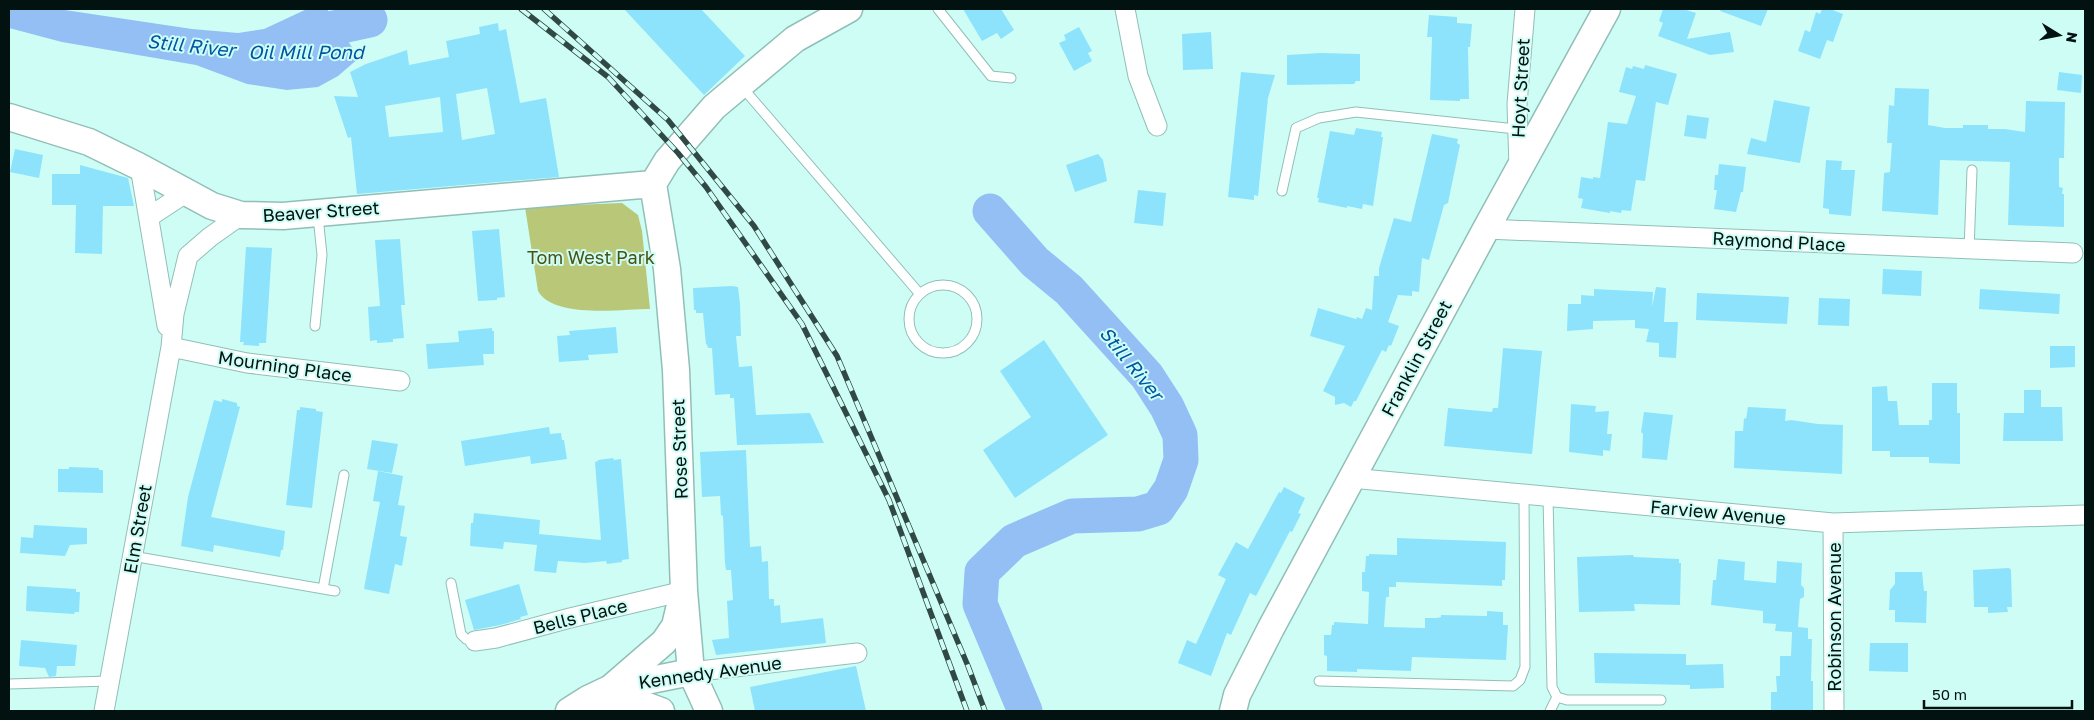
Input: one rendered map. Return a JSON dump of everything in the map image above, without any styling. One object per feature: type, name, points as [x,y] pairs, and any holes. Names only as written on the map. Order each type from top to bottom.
[{"type":"street","points":[[653,184],[667,161],[714,107],[795,39],[849,9]]},
{"type":"street","points":[[1125,9],[1138,76],[1157,126]]},
{"type":"street","name":"Hoyt Street","points":[[1519,168],[1516,129],[1525,9]]},
{"type":"street","name":"Franklin Street","points":[[1233,711],[1237,695],[1271,628],[1607,9]]},
{"type":"street","name":"Beaver Street","points":[[9,117],[89,142],[212,206],[241,215],[283,216],[653,184]]},
{"type":"street","name":"Elm Street","points":[[140,167],[171,347]]},
{"type":"street","name":"Rose Street","points":[[653,184],[667,269],[676,370],[684,591],[691,672],[709,711]]},
{"type":"street","points":[[149,216],[187,192]]},
{"type":"street","name":"Elm Street","points":[[104,711],[131,556],[171,347],[174,314],[188,256],[210,237],[241,215]]},
{"type":"street","name":"Raymond Place","points":[[1486,229],[2073,253]]},
{"type":"street","name":"Mourning Place","points":[[171,347],[246,363],[400,381]]},
{"type":"street","name":"Farview Avenue","points":[[1351,478],[1833,523],[2085,515]]},
{"type":"street","name":"Robinson Avenue","points":[[1833,523],[1834,711]]},
{"type":"street","points":[[611,688],[664,642],[675,626],[684,591]]},
{"type":"street","name":"Bells Place","points":[[475,641],[496,638],[684,591]]},
{"type":"street","name":"Kennedy Avenue","points":[[578,705],[611,688],[691,672],[857,653]]},
{"type":"street","points":[[578,705],[642,704],[661,711]]},
{"type":"lane","points":[[938,9],[991,76],[1011,78]]},
{"type":"lane","points":[[740,85],[919,293]]},
{"type":"lane","points":[[1282,191],[1296,128],[1319,118],[1356,112],[1516,129]]},
{"type":"lane","points":[[1969,250],[1972,170]]},
{"type":"lane","points":[[315,326],[322,255],[322,236],[317,213]]},
{"type":"lane","points":[[943,284],[954,286],[964,292],[974,306],[977,322],[974,334],[968,343],[953,352],[936,353],[916,342],[910,332],[908,321],[909,310],[919,293],[932,286],[943,284]]},
{"type":"lane","points":[[323,590],[344,475]]},
{"type":"lane","points":[[1319,681],[1513,686],[1520,680],[1525,667],[1524,494]]},
{"type":"lane","points":[[1548,496],[1552,687],[1557,697],[1567,700],[1661,700]]},
{"type":"lane","points":[[131,556],[335,592]]},
{"type":"lane","points":[[451,583],[461,634],[466,639],[475,641]]},
{"type":"lane","points":[[9,684],[109,681]]},
{"type":"lane","points":[[1550,711],[1557,697]]},
{"type":"green space","name":"Tom West Park","points":[[622,203],[638,215],[642,231],[650,309],[606,311],[573,309],[558,306],[546,300],[538,291],[525,207]]},
{"type":"water","name":"Oil Mill Pond","points":[[9,9],[58,9],[192,29],[238,33],[264,29],[307,9],[327,9],[359,58],[338,76],[318,87],[287,90],[247,84],[196,65],[62,42],[9,28]]},
{"type":"building","points":[[624,9],[701,9],[745,56],[704,95]]},
{"type":"building","points":[[963,9],[1001,9],[1014,30],[1001,39],[997,33],[982,41]]},
{"type":"building","points":[[1663,9],[1683,9],[1696,13],[1687,39],[1730,32],[1734,52],[1710,55],[1658,36],[1663,23],[1659,21]]},
{"type":"building","points":[[1721,9],[1768,9],[1761,26],[1720,11]]},
{"type":"building","points":[[1822,9],[1830,9],[1843,14],[1833,42],[1827,40],[1820,59],[1798,51],[1805,30],[1810,32],[1816,12],[1820,14]]},
{"type":"building","points":[[1429,15],[1457,17],[1457,23],[1472,24],[1470,47],[1468,47],[1469,99],[1460,99],[1460,101],[1430,100],[1432,37],[1427,37]]},
{"type":"building","points":[[498,23],[499,31],[506,29],[520,103],[546,98],[559,177],[357,194],[351,137],[348,138],[334,96],[358,97],[350,72],[366,64],[407,50],[409,65],[449,57],[446,41],[480,34],[479,27]],"holes":[[[487,88],[495,134],[462,140],[456,94]],[[440,97],[443,132],[389,137],[385,106]]]},
{"type":"building","points":[[1079,27],[1092,51],[1088,53],[1092,61],[1074,71],[1059,43],[1066,40],[1064,35]]},
{"type":"building","points":[[1211,32],[1213,69],[1183,70],[1182,34]]},
{"type":"building","points":[[1321,53],[1360,54],[1360,81],[1356,81],[1354,84],[1287,85],[1287,55]]},
{"type":"building","points":[[1645,65],[1677,74],[1668,105],[1656,102],[1645,181],[1636,180],[1631,211],[1622,210],[1621,213],[1610,211],[1610,213],[1581,208],[1583,199],[1578,198],[1581,177],[1600,178],[1608,122],[1627,124],[1636,96],[1619,92],[1626,67],[1632,69],[1633,66],[1644,69]]},
{"type":"building","points":[[1241,72],[1275,75],[1268,98],[1258,196],[1254,195],[1254,200],[1228,197]]},
{"type":"building","points":[[2059,72],[2082,75],[2081,93],[2057,90]]},
{"type":"building","points":[[1895,88],[1929,89],[1928,125],[1945,128],[1963,128],[1963,125],[1988,125],[1988,129],[2025,132],[2026,101],[2065,102],[2064,158],[2059,158],[2059,187],[2063,188],[2062,194],[2064,194],[2064,227],[2008,225],[2010,162],[1940,160],[1938,215],[1882,211],[1884,173],[1890,172],[1892,143],[1887,143],[1889,105],[1894,106]]},
{"type":"building","points":[[1774,100],[1810,107],[1800,163],[1747,154],[1751,138],[1766,142]]},
{"type":"building","points":[[1687,115],[1709,118],[1706,139],[1684,136]]},
{"type":"building","points":[[1356,128],[1382,132],[1381,137],[1383,137],[1373,206],[1363,204],[1362,209],[1347,206],[1347,208],[1318,202],[1319,198],[1317,198],[1330,131],[1354,135]]},
{"type":"building","points":[[1432,134],[1458,139],[1457,143],[1460,145],[1448,203],[1444,205],[1429,260],[1422,258],[1419,292],[1412,291],[1412,296],[1398,295],[1388,322],[1399,326],[1391,346],[1389,345],[1386,352],[1382,350],[1356,401],[1354,401],[1351,407],[1344,403],[1335,405],[1335,397],[1323,391],[1345,346],[1310,336],[1318,308],[1356,319],[1357,317],[1362,319],[1366,308],[1372,310],[1374,276],[1379,276],[1379,268],[1394,218],[1411,222]]},
{"type":"building","points":[[15,149],[43,155],[39,178],[10,172]]},
{"type":"building","points":[[1098,154],[1103,160],[1107,181],[1075,192],[1066,165]]},
{"type":"building","points":[[1826,160],[1842,161],[1841,170],[1855,170],[1851,216],[1829,214],[1829,209],[1823,208]]},
{"type":"building","points":[[1719,164],[1746,167],[1743,192],[1741,192],[1736,212],[1714,209],[1717,190],[1714,190],[1715,175],[1718,175]]},
{"type":"building","points":[[80,165],[128,178],[134,206],[103,206],[102,254],[75,253],[76,205],[52,205],[52,174],[80,174]]},
{"type":"building","points":[[1138,190],[1166,193],[1163,226],[1134,223]]},
{"type":"building","points":[[499,229],[505,297],[497,298],[497,300],[478,301],[472,231]]},
{"type":"building","points":[[400,239],[405,305],[401,305],[404,338],[393,339],[393,342],[377,343],[377,340],[370,341],[368,307],[380,306],[375,240]]},
{"type":"building","points":[[246,247],[272,248],[266,343],[259,343],[259,346],[243,345],[244,342],[240,342]]},
{"type":"building","points":[[1883,269],[1922,271],[1921,296],[1882,294]]},
{"type":"building","points":[[738,287],[740,304],[741,336],[736,336],[739,367],[752,366],[756,415],[810,413],[824,443],[737,445],[734,398],[730,398],[730,394],[715,395],[712,348],[708,348],[706,345],[703,313],[696,313],[696,310],[694,310],[693,288]]},
{"type":"building","points":[[1656,287],[1666,288],[1664,322],[1678,322],[1676,358],[1659,357],[1659,343],[1646,342],[1649,329],[1635,328],[1635,320],[1593,321],[1593,329],[1567,331],[1568,304],[1581,304],[1581,295],[1594,296],[1594,289],[1653,292],[1652,307]]},
{"type":"building","points":[[1980,289],[2060,294],[2059,314],[1979,309]]},
{"type":"building","points":[[1697,293],[1789,297],[1787,324],[1696,320]]},
{"type":"building","points":[[1819,298],[1850,299],[1849,326],[1818,325]]},
{"type":"building","points":[[616,327],[618,353],[588,355],[589,360],[559,362],[557,336],[570,335],[569,331]]},
{"type":"building","points":[[492,328],[492,331],[494,331],[494,354],[483,354],[484,365],[428,369],[426,344],[459,342],[458,331]]},
{"type":"building","points":[[1044,340],[1108,435],[1015,498],[983,450],[1031,417],[1000,371]]},
{"type":"building","points":[[2050,346],[2075,346],[2075,367],[2050,368]]},
{"type":"building","points":[[1503,348],[1542,351],[1532,454],[1444,446],[1448,408],[1492,412],[1493,408],[1498,408]]},
{"type":"building","points":[[1932,383],[1957,383],[1957,413],[1960,413],[1960,464],[1929,463],[1929,457],[1890,457],[1890,451],[1872,451],[1872,387],[1887,386],[1888,401],[1897,401],[1899,425],[1929,425],[1929,420],[1932,420]]},
{"type":"building","points":[[2024,390],[2041,390],[2041,407],[2062,407],[2063,441],[2003,441],[2004,413],[2024,413]]},
{"type":"building","points":[[222,399],[237,403],[237,406],[240,407],[211,517],[285,531],[283,550],[281,550],[280,557],[214,545],[213,552],[181,546],[188,497],[214,400],[222,402]]},
{"type":"building","points":[[1571,404],[1596,406],[1595,412],[1609,411],[1607,434],[1612,434],[1610,451],[1603,450],[1603,456],[1569,452]]},
{"type":"building","points":[[300,407],[323,412],[312,508],[286,505],[297,410],[300,410]]},
{"type":"building","points":[[1748,407],[1786,409],[1785,421],[1843,425],[1842,474],[1734,468],[1735,431],[1743,431],[1744,418],[1746,419]]},
{"type":"building","points":[[1644,412],[1673,415],[1667,460],[1642,458],[1643,434],[1641,432]]},
{"type":"building","points":[[549,427],[550,434],[561,433],[567,459],[531,464],[530,456],[465,466],[461,441]]},
{"type":"building","points":[[372,440],[398,444],[392,473],[367,469]]},
{"type":"building","points":[[746,450],[750,547],[761,546],[762,562],[768,561],[769,599],[774,599],[774,606],[780,605],[781,623],[823,618],[826,643],[716,655],[712,640],[729,638],[727,601],[733,600],[731,570],[726,570],[720,496],[702,497],[700,452]]},
{"type":"building","points":[[613,458],[614,460],[621,459],[629,559],[607,564],[606,561],[585,563],[558,561],[556,573],[534,571],[537,545],[504,542],[503,549],[470,546],[471,523],[473,523],[474,513],[540,520],[539,534],[601,540],[595,462]]},
{"type":"building","points":[[69,467],[99,468],[99,470],[103,470],[103,493],[58,492],[58,469],[69,469]]},
{"type":"building","points":[[378,471],[403,476],[398,505],[405,506],[400,536],[407,537],[402,566],[395,564],[389,594],[364,589],[380,502],[373,501]]},
{"type":"building","points":[[1284,487],[1305,498],[1298,513],[1301,514],[1256,596],[1250,593],[1231,635],[1227,633],[1211,676],[1178,663],[1187,640],[1196,644],[1226,579],[1218,575],[1236,542],[1248,549],[1279,492],[1281,493]]},
{"type":"building","points":[[34,525],[87,528],[87,544],[70,545],[65,556],[20,553],[21,537],[33,538]]},
{"type":"building","points":[[1397,538],[1506,542],[1505,580],[1502,580],[1502,586],[1396,582],[1396,587],[1389,587],[1389,597],[1386,597],[1384,627],[1425,628],[1425,618],[1437,618],[1441,617],[1441,615],[1487,616],[1487,611],[1503,612],[1503,625],[1508,625],[1506,660],[1412,657],[1411,671],[1357,669],[1357,672],[1327,671],[1327,656],[1324,655],[1324,635],[1331,635],[1334,622],[1368,624],[1369,592],[1362,591],[1362,572],[1365,572],[1366,556],[1369,556],[1369,554],[1397,555]]},
{"type":"building","points":[[1633,555],[1634,557],[1679,559],[1679,563],[1681,563],[1680,605],[1634,604],[1635,611],[1579,612],[1577,557]]},
{"type":"building","points":[[1718,559],[1745,562],[1744,580],[1776,583],[1777,561],[1802,563],[1801,585],[1804,588],[1804,597],[1800,599],[1798,627],[1808,628],[1808,639],[1812,639],[1811,681],[1813,681],[1813,711],[1771,710],[1771,692],[1777,692],[1776,676],[1780,676],[1780,656],[1791,656],[1792,632],[1775,631],[1776,624],[1763,623],[1763,611],[1711,605],[1713,580],[1716,580]]},
{"type":"building","points":[[2009,568],[2011,570],[2012,607],[2007,607],[2008,612],[1988,613],[1988,607],[1974,607],[1973,570]]},
{"type":"building","points":[[1895,572],[1922,572],[1924,591],[1927,591],[1926,623],[1895,622],[1895,610],[1889,610],[1890,590],[1895,584]]},
{"type":"building","points":[[519,584],[528,615],[500,625],[474,630],[465,600]]},
{"type":"building","points":[[27,586],[76,589],[76,592],[80,592],[79,612],[74,614],[26,611]]},
{"type":"building","points":[[21,640],[77,645],[75,666],[57,666],[56,676],[49,677],[45,668],[19,666]]},
{"type":"building","points":[[1870,643],[1908,643],[1908,672],[1869,671]]},
{"type":"building","points":[[1594,653],[1686,654],[1686,665],[1723,664],[1724,688],[1690,689],[1690,685],[1595,683]]},
{"type":"building","points":[[856,666],[866,711],[755,711],[750,687]]},
{"type":"waterway","name":"Still River","points":[[295,45],[329,29],[370,20]]},
{"type":"waterway","name":"Still River","points":[[990,211],[1035,262],[1069,290],[1147,376],[1167,407],[1180,435],[1181,460],[1171,489],[1158,508],[1138,514],[1072,516],[1014,541],[982,572],[980,604],[1025,711]]},
{"type":"railway","points":[[521,9],[608,77],[678,153],[706,187],[802,324],[889,500],[967,711]]},
{"type":"railway","points":[[544,9],[668,120],[754,226],[837,356],[968,666],[985,711]]}]
